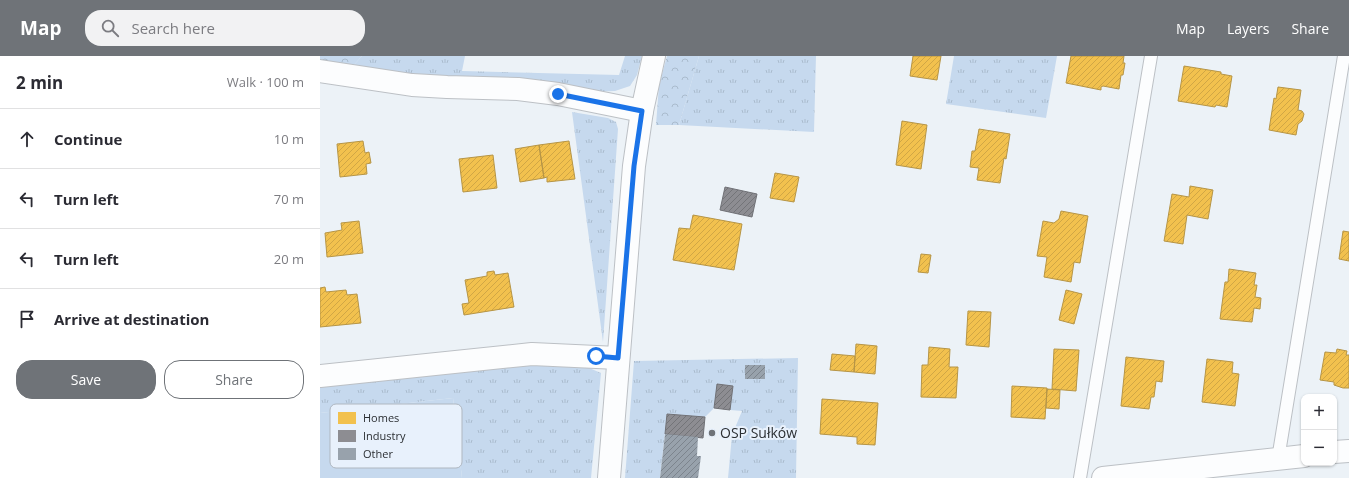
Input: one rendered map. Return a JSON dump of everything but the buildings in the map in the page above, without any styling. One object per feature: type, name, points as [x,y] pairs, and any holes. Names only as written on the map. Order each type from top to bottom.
[{"type":"street","points":[[609,478],[634,166],[642,111],[654,56]]},
{"type":"street","points":[[320,71],[412,85],[518,88],[558,94],[642,111]]},
{"type":"street","points":[[320,376],[532,354],[618,358]]},
{"type":"street","points":[[1337,452],[1349,451]]},
{"type":"street","points":[[1103,478],[1301,456]]},
{"type":"lane","points":[[1080,478],[1151,56]]},
{"type":"lane","points":[[1278,459],[1344,56]]},
{"type":"green space","points":[[320,56],[362,56],[352,67],[320,61]]},
{"type":"green space","points":[[362,56],[465,56],[462,71],[619,75],[625,56],[642,56],[637,75],[630,86],[615,91],[589,92],[352,67]]},
{"type":"green space","points":[[667,56],[699,56],[679,125],[656,125],[659,85]]},
{"type":"green space","points":[[699,56],[816,56],[814,132],[679,125]]},
{"type":"green space","points":[[954,56],[1057,56],[1046,118],[946,104]]},
{"type":"green space","points":[[572,112],[608,118],[616,122],[618,129],[603,342]]},
{"type":"green space","points":[[798,358],[796,478],[728,478],[732,435],[742,411],[730,410],[733,386],[718,384],[714,408],[705,417],[667,414],[660,478],[625,478],[634,361]]},
{"type":"green space","points":[[575,362],[601,373],[591,478],[462,478],[462,404],[454,404],[453,398],[400,404],[330,404],[330,412],[320,413],[320,386],[459,369]]},
{"type":"green space","points":[[453,398],[454,404],[400,404]]},
{"type":"green space","points":[[330,412],[330,468],[461,468],[462,478],[320,478],[320,413]]},
{"type":"place","name":"OSP Sułków","points":[[712,433]]},
{"type":"route","points":[[558,94],[642,111],[634,166],[618,358],[596,356]]}]
